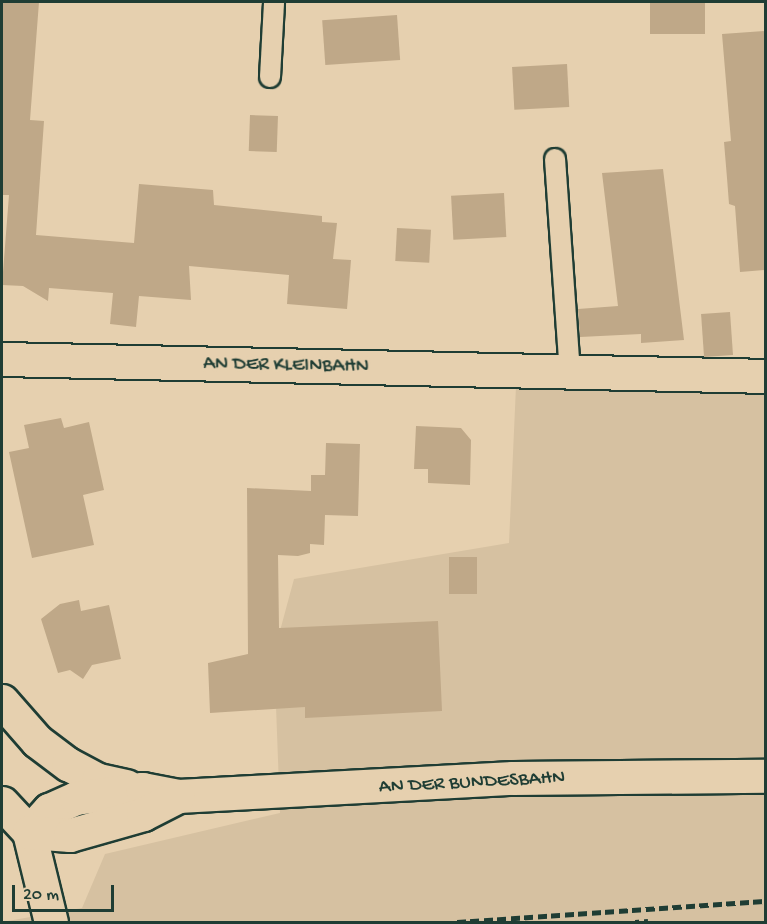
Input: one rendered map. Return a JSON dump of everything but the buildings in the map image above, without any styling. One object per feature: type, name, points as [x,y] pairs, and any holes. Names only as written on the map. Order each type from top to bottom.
[{"type":"street","name":"AN DER KLEINBAHN","points":[[2,359],[765,376]]},
{"type":"street","points":[[2,701],[68,764],[98,780],[142,789]]},
{"type":"street","name":"AN DER BUNDESBAHN","points":[[29,832],[49,810],[76,798],[142,789],[178,796],[513,778],[765,776]]},
{"type":"street","name":"AN DER BUNDESBAHN","points":[[29,832],[70,835],[143,814],[178,796]]},
{"type":"street","points":[[2,803],[29,832],[51,922]]},
{"type":"lane","points":[[270,77],[274,2]]},
{"type":"lane","points":[[555,159],[570,372]]},
{"type":"path","points":[[635,922],[648,920]]},
{"type":"shaded area","points":[[516,386],[765,387],[765,922],[2,922],[82,908],[105,854],[280,813],[274,653],[294,579],[509,543]]},
{"type":"railway","points":[[457,922],[766,901]]}]
